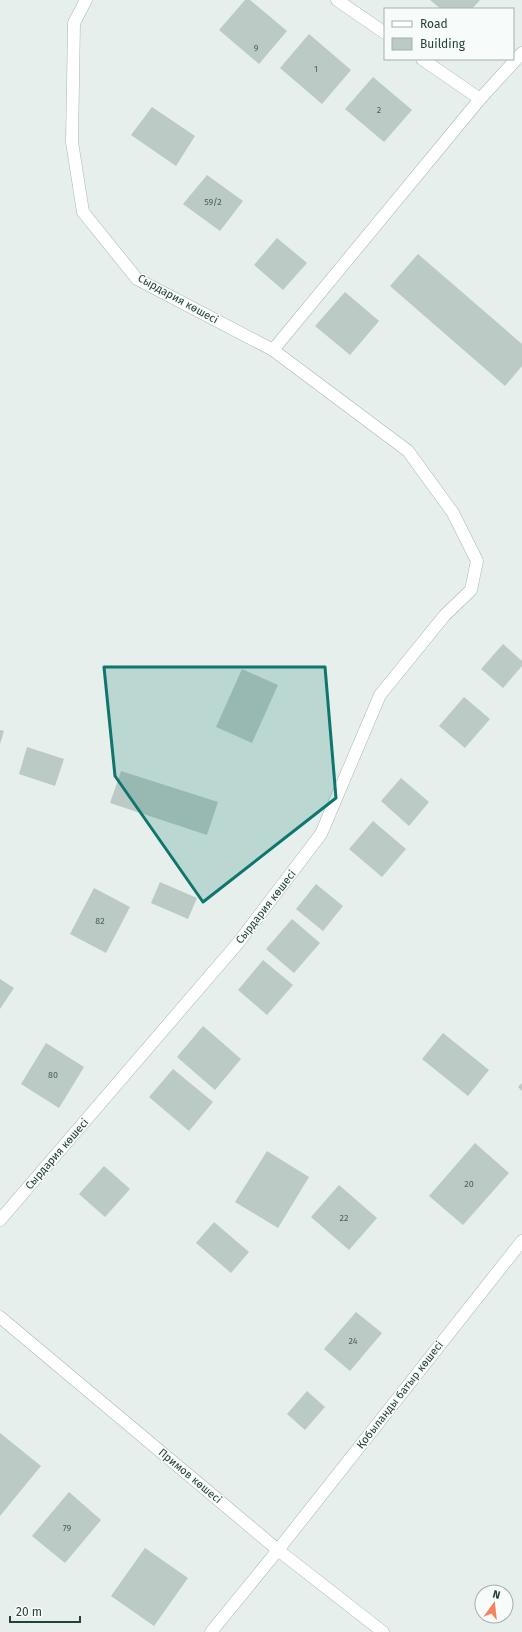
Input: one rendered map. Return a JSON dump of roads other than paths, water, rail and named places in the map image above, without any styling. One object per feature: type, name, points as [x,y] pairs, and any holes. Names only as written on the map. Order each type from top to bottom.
[{"type":"street","name":"Сырдария көшесі","points":[[1,1215],[238,943],[321,834],[380,695],[445,615],[471,590],[477,561],[453,514],[408,452],[273,350],[137,279],[83,212],[72,142],[74,23],[86,0]]},
{"type":"street","points":[[338,0],[384,32]]},
{"type":"street","points":[[273,350],[480,99],[522,53]]},
{"type":"street","points":[[423,60],[480,99]]},
{"type":"street","name":"Қобыланды батыр көшесі","points":[[211,1632],[278,1550],[522,1241]]},
{"type":"street","name":"Примов көшесі","points":[[0,1317],[278,1550],[383,1632]]}]
